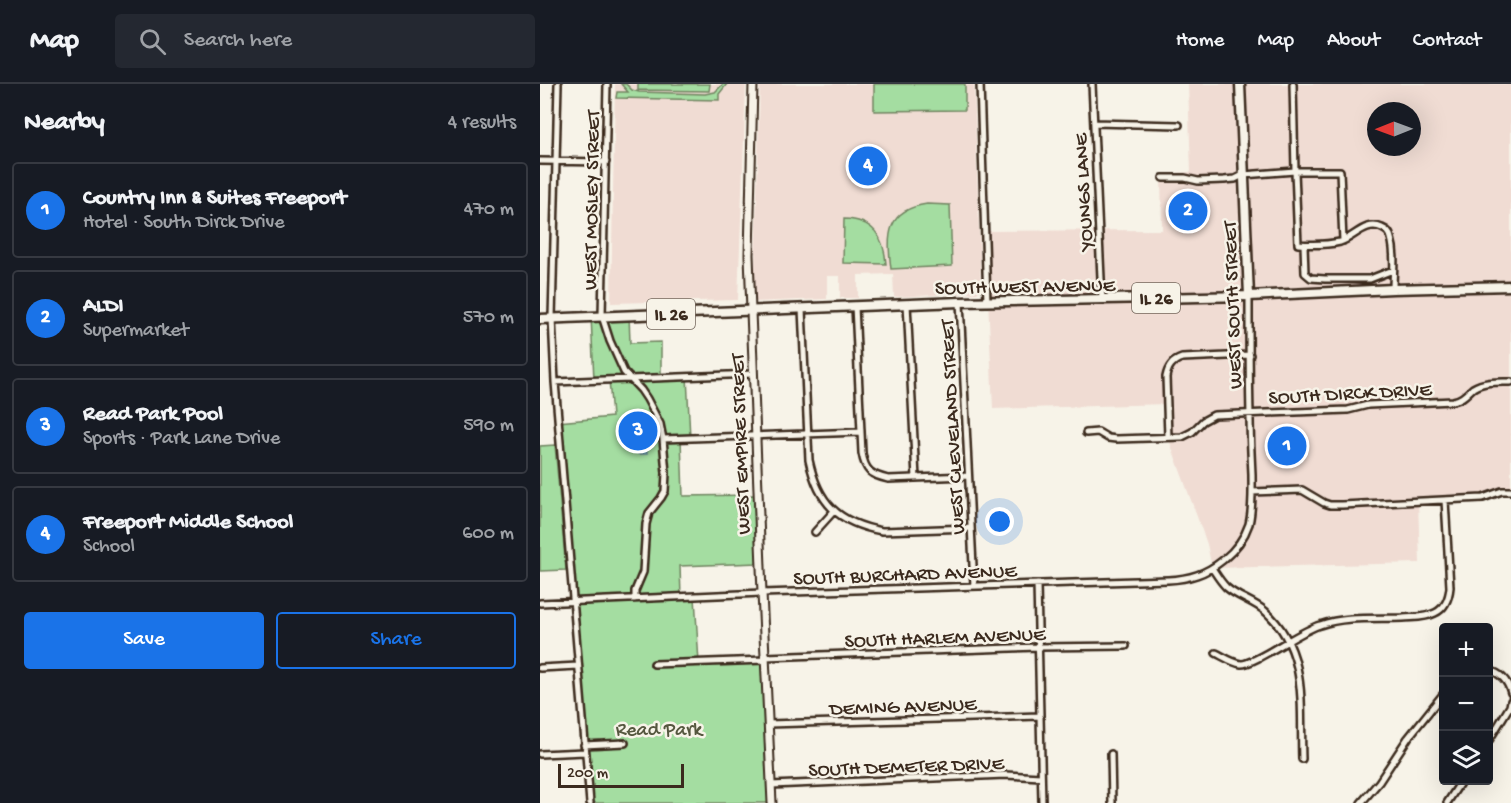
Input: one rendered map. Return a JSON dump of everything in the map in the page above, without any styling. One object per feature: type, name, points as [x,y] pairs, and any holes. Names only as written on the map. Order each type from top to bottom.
[{"type":"main road","name":"WEST EMPIRE STREET","points":[[753,84],[749,255],[772,803]]},
{"type":"main road","name":"WEST SOUTH STREET","points":[[1240,84],[1249,296]]},
{"type":"main road","name":"SOUTH WEST AVENUE","points":[[540,319],[960,302],[1249,296],[1511,286]]},
{"type":"street","points":[[558,84],[552,318],[555,382],[590,803]]},
{"type":"street","name":"WEST MOSLEY STREET","points":[[602,316],[607,84]]},
{"type":"street","points":[[980,84],[987,302]]},
{"type":"street","name":"YOUNGS LANE","points":[[1092,84],[1102,300]]},
{"type":"street","points":[[1293,84],[1298,244],[1326,244],[1342,241],[1368,227],[1380,226],[1391,236],[1394,262],[1393,289]]},
{"type":"street","points":[[1094,123],[1179,125]]},
{"type":"street","points":[[540,161],[606,162]]},
{"type":"street","points":[[1163,178],[1185,178],[1198,181],[1224,180],[1235,179],[1243,175],[1295,171],[1340,171],[1342,241]]},
{"type":"street","points":[[1304,245],[1305,273],[1311,278],[1370,279],[1393,270]]},
{"type":"street","name":"WEST SOUTH STREET","points":[[1248,525],[1252,504],[1249,296]]},
{"type":"street","name":"WEST CLEVELAND STREET","points":[[960,302],[974,586]]},
{"type":"street","points":[[907,304],[916,478]]},
{"type":"street","points":[[855,306],[863,462],[868,471],[888,479],[968,476]]},
{"type":"street","points":[[802,309],[809,460],[812,476],[818,489],[834,511],[857,525],[882,531],[971,528]]},
{"type":"street","points":[[602,316],[624,372],[651,405],[660,424],[663,439],[665,491],[649,513],[642,572],[634,599]]},
{"type":"street","points":[[1168,437],[1166,377],[1168,368],[1177,359],[1250,355]]},
{"type":"street","points":[[555,382],[753,374]]},
{"type":"street","name":"SOUTH DIRCK DRIVE","points":[[1086,433],[1098,432],[1108,438],[1116,439],[1182,437],[1214,415],[1348,410],[1368,405],[1453,401],[1460,400],[1474,388],[1487,382],[1511,382]]},
{"type":"street","points":[[663,439],[861,432]]},
{"type":"street","points":[[1252,492],[1302,490],[1330,505],[1483,498],[1502,491],[1511,491]]},
{"type":"street","points":[[1216,653],[1244,664],[1318,625],[1331,622],[1425,617],[1440,610],[1449,598],[1450,587],[1445,500]]},
{"type":"street","points":[[815,532],[834,511]]},
{"type":"street","name":"SOUTH BURCHARD AVENUE","points":[[540,603],[1183,579],[1197,576],[1212,568],[1231,553],[1241,541],[1248,525]]},
{"type":"street","points":[[1212,568],[1224,585],[1265,612],[1288,640],[1299,671],[1302,759]]},
{"type":"street","points":[[1037,584],[1042,803]]},
{"type":"street","name":"SOUTH HARLEM AVENUE","points":[[654,664],[1038,647],[1126,646]]},
{"type":"street","points":[[540,668],[578,666]]},
{"type":"street","points":[[1493,671],[1508,684],[1511,693]]},
{"type":"street","points":[[1361,803],[1379,782],[1408,738],[1439,698]]},
{"type":"street","points":[[1493,734],[1510,706],[1511,700]]},
{"type":"street","name":"DEMING AVENUE","points":[[768,724],[1039,716]]},
{"type":"street","points":[[584,745],[625,743]]},
{"type":"street","points":[[540,754],[585,752]]},
{"type":"street","points":[[1112,754],[1113,803]]},
{"type":"street","name":"SOUTH DEMETER DRIVE","points":[[771,785],[1005,775],[1041,777]]},
{"type":"street","points":[[1447,803],[1459,785]]},
{"type":"shaded area","points":[[615,84],[746,84],[738,300],[611,303]]},
{"type":"shaded area","points":[[760,84],[974,84],[981,289],[977,293],[894,297],[893,274],[858,275],[858,298],[840,298],[840,276],[827,276],[827,299],[754,302]]},
{"type":"shaded area","points":[[1188,84],[1511,84],[1511,491],[1483,498],[1418,501],[1420,563],[1212,568],[1207,544],[1168,437],[1167,404],[993,409],[985,231],[1162,230],[1161,174],[1191,172]]},
{"type":"green space","points":[[621,84],[626,84],[632,90],[639,92],[705,94],[715,92],[723,84],[727,84],[719,94],[719,100],[616,98],[617,92],[628,92]]},
{"type":"green space","points":[[638,84],[710,84],[709,91],[638,90]]},
{"type":"green space","points":[[874,84],[965,84],[965,110],[874,111]]},
{"type":"green space","points":[[927,204],[950,205],[952,266],[891,269],[889,245],[892,226],[904,212]]},
{"type":"green space","points":[[844,219],[863,223],[875,231],[883,245],[886,264],[843,263]]},
{"type":"green space","name":"Read Park","points":[[629,315],[630,343],[661,342],[661,377],[687,376],[690,438],[681,439],[683,496],[755,495],[758,563],[680,566],[681,597],[695,597],[699,663],[765,660],[770,803],[590,803],[558,422],[612,417],[609,379],[594,380],[591,316]]},
{"type":"green space","points":[[555,445],[566,570],[540,571],[540,446]]},
{"type":"water","points":[[645,414],[647,454],[638,454],[638,446],[631,447],[630,431],[635,419]]},
{"type":"place","name":"Freeport Middle School","points":[[868,166]]},
{"type":"place","name":"ALDI","points":[[1188,211]]},
{"type":"place","name":"Read Park Pool","points":[[638,431]]},
{"type":"place","name":"Country Inn & Suites Freeport","points":[[1287,446]]}]
